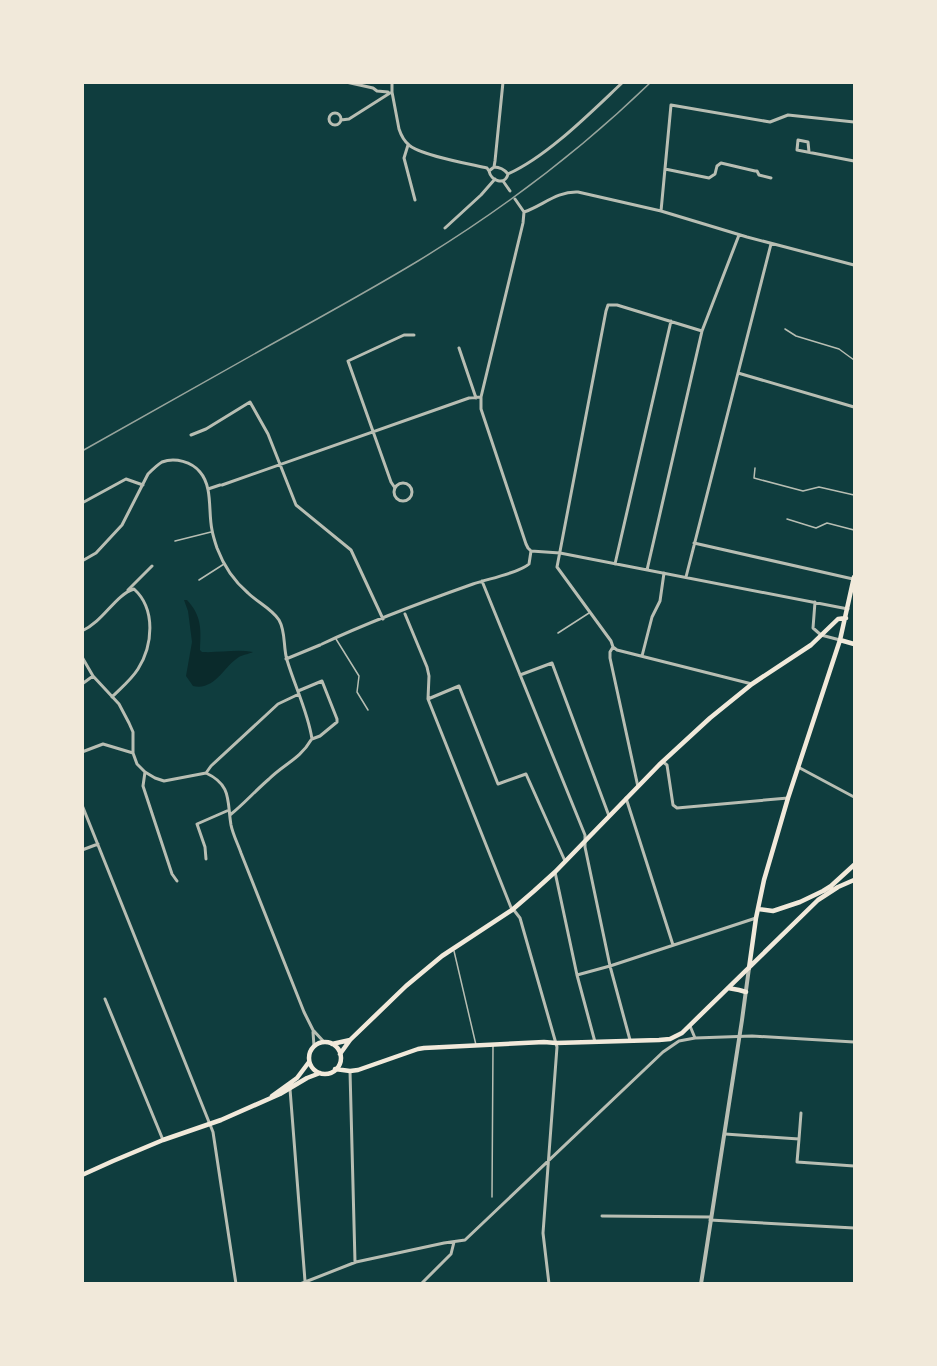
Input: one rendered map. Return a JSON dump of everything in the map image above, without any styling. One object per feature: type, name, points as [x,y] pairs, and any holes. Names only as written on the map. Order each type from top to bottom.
[{"type":"main road","points":[[749,968],[764,880],[788,798],[840,640],[854,588],[854,579]]},
{"type":"main road","points":[[340,1054],[350,1040],[406,986],[442,956],[512,910],[555,872],[626,798],[710,718],[752,684],[811,645],[838,619],[846,618]]},
{"type":"main road","points":[[840,640],[855,644]]},
{"type":"main road","points":[[335,1069],[358,1071],[418,1049],[544,1042],[669,1039],[677,1036],[855,865]]},
{"type":"main road","points":[[841,878],[844,884]]},
{"type":"main road","points":[[758,909],[773,910],[800,902],[855,880]]},
{"type":"main road","points":[[800,902],[807,902],[812,906]]},
{"type":"main road","points":[[728,988],[746,992]]},
{"type":"main road","points":[[331,1044],[350,1040]]},
{"type":"main road","points":[[82,1175],[280,1094],[307,1078],[320,1073],[328,1073],[340,1062],[340,1054],[335,1046],[324,1042],[314,1046],[309,1053],[309,1062],[315,1071],[320,1073]]},
{"type":"main road","points":[[268,1099],[297,1078],[309,1062]]},
{"type":"street","points":[[346,82],[373,88]]},
{"type":"street","points":[[367,82],[377,91],[391,93]]},
{"type":"street","points":[[393,82],[391,93],[399,129],[408,145],[419,151],[487,168],[491,176],[503,181],[510,191]]},
{"type":"street","points":[[489,171],[494,167],[504,82]]},
{"type":"street","points":[[503,181],[508,174],[531,160],[574,127],[624,82]]},
{"type":"street","points":[[341,120],[341,116],[336,112],[329,117],[334,124],[340,123],[341,120],[349,119],[391,93]]},
{"type":"street","points":[[661,211],[672,105],[770,122],[788,115],[855,122]]},
{"type":"street","points":[[808,152],[808,142],[798,140],[797,150],[855,161]]},
{"type":"street","points":[[408,145],[404,158],[415,200]]},
{"type":"street","points":[[665,169],[709,178],[715,174],[717,166],[721,163],[757,171],[759,175],[771,178]]},
{"type":"street","points":[[494,167],[502,168],[508,174]]},
{"type":"street","points":[[445,228],[495,179]]},
{"type":"street","points":[[524,212],[570,192],[614,199],[771,244],[855,265]]},
{"type":"street","points":[[515,199],[524,212],[523,223],[481,398],[481,409],[528,548],[848,609]]},
{"type":"street","points":[[646,570],[702,331],[739,235]]},
{"type":"street","points":[[686,577],[771,244]]},
{"type":"street","points":[[702,331],[612,304],[608,305],[557,567],[617,650],[752,684]]},
{"type":"street","points":[[615,564],[671,321]]},
{"type":"street","points":[[395,488],[399,484],[405,484],[410,487],[410,496],[400,501],[394,495],[395,488],[348,360],[404,335],[414,335]]},
{"type":"street","points":[[459,348],[476,398]]},
{"type":"street","points":[[738,373],[855,407]]},
{"type":"street","points":[[208,489],[469,398],[481,398]]},
{"type":"street","points":[[191,435],[206,429],[250,402],[268,434],[296,505],[351,550],[383,618]]},
{"type":"street","points":[[82,561],[96,553],[122,525],[148,474],[162,462],[179,461],[190,464],[205,480],[212,532],[224,564],[247,593],[279,620],[286,659],[312,739]]},
{"type":"street","points":[[82,503],[126,479],[142,485]]},
{"type":"street","points":[[694,543],[854,579]]},
{"type":"street","points":[[286,659],[383,618],[525,567],[529,564],[531,550]]},
{"type":"street","points":[[82,631],[92,627],[152,566]]},
{"type":"street","points":[[642,656],[652,617],[660,601],[664,573]]},
{"type":"street","points":[[482,581],[585,835],[610,966],[630,1040]]},
{"type":"street","points":[[112,697],[138,669],[147,646],[150,626],[149,614],[140,595],[134,589],[126,591]]},
{"type":"street","points":[[815,602],[813,628],[821,635],[840,640]]},
{"type":"street","points":[[405,614],[427,667],[428,699],[512,910],[520,918],[558,1047],[543,1233],[549,1284]]},
{"type":"street","points":[[613,647],[610,658],[638,787]]},
{"type":"street","points":[[82,657],[93,676],[119,704],[129,723],[133,732],[133,753],[137,764],[155,778],[164,781],[206,773],[223,785],[228,796],[232,828],[313,1030],[314,1046]]},
{"type":"street","points":[[520,675],[552,663],[609,816]]},
{"type":"street","points":[[82,684],[93,676]]},
{"type":"street","points":[[206,773],[278,704],[322,681],[337,722],[320,736],[312,739],[295,760],[270,777],[230,815]]},
{"type":"street","points":[[428,699],[459,686],[498,784],[526,774],[565,861]]},
{"type":"street","points":[[82,752],[103,744],[133,753]]},
{"type":"street","points":[[663,762],[667,765],[673,805],[677,808],[788,798]]},
{"type":"street","points":[[798,767],[855,796]]},
{"type":"street","points":[[146,772],[144,786],[172,873],[177,881]]},
{"type":"street","points":[[626,798],[673,945]]},
{"type":"street","points":[[82,805],[214,1136],[236,1284]]},
{"type":"street","points":[[206,859],[205,847],[197,824],[229,810]]},
{"type":"street","points":[[82,850],[98,844]]},
{"type":"street","points":[[555,872],[577,975],[595,1042]]},
{"type":"street","points":[[577,975],[756,918]]},
{"type":"street","points":[[701,1284],[749,968]]},
{"type":"street","points":[[105,999],[163,1140]]},
{"type":"street","points":[[690,1025],[695,1038]]},
{"type":"street","points":[[313,1030],[324,1042]]},
{"type":"street","points":[[300,1284],[356,1262],[465,1240],[470,1237],[663,1052],[679,1041],[695,1038],[752,1036],[855,1042]]},
{"type":"street","points":[[350,1071],[356,1262]]},
{"type":"street","points":[[290,1088],[305,1281]]},
{"type":"street","points":[[801,1113],[797,1162],[855,1166]]},
{"type":"street","points":[[724,1134],[798,1139]]},
{"type":"street","points":[[602,1216],[711,1218],[855,1228]]},
{"type":"street","points":[[421,1284],[453,1252],[454,1242]]},
{"type":"lane","points":[[785,329],[796,336],[839,349],[855,360]]},
{"type":"lane","points":[[755,468],[754,478],[802,490],[819,487],[855,495]]},
{"type":"lane","points":[[787,519],[816,528],[827,523],[855,530]]},
{"type":"lane","points":[[175,541],[212,532]]},
{"type":"lane","points":[[199,580],[224,564]]},
{"type":"lane","points":[[558,633],[589,612]]},
{"type":"lane","points":[[336,638],[359,676],[357,692],[368,710]]},
{"type":"lane","points":[[453,949],[477,1046]]},
{"type":"lane","points":[[492,1197],[493,1045]]},
{"type":"water","points":[[184,600],[187,600],[196,612],[202,652],[253,652],[239,657],[219,677],[201,687],[193,686],[186,676],[192,642],[188,611]]},
{"type":"railway","points":[[82,451],[364,293],[449,242],[510,200],[569,155],[651,82]]}]
